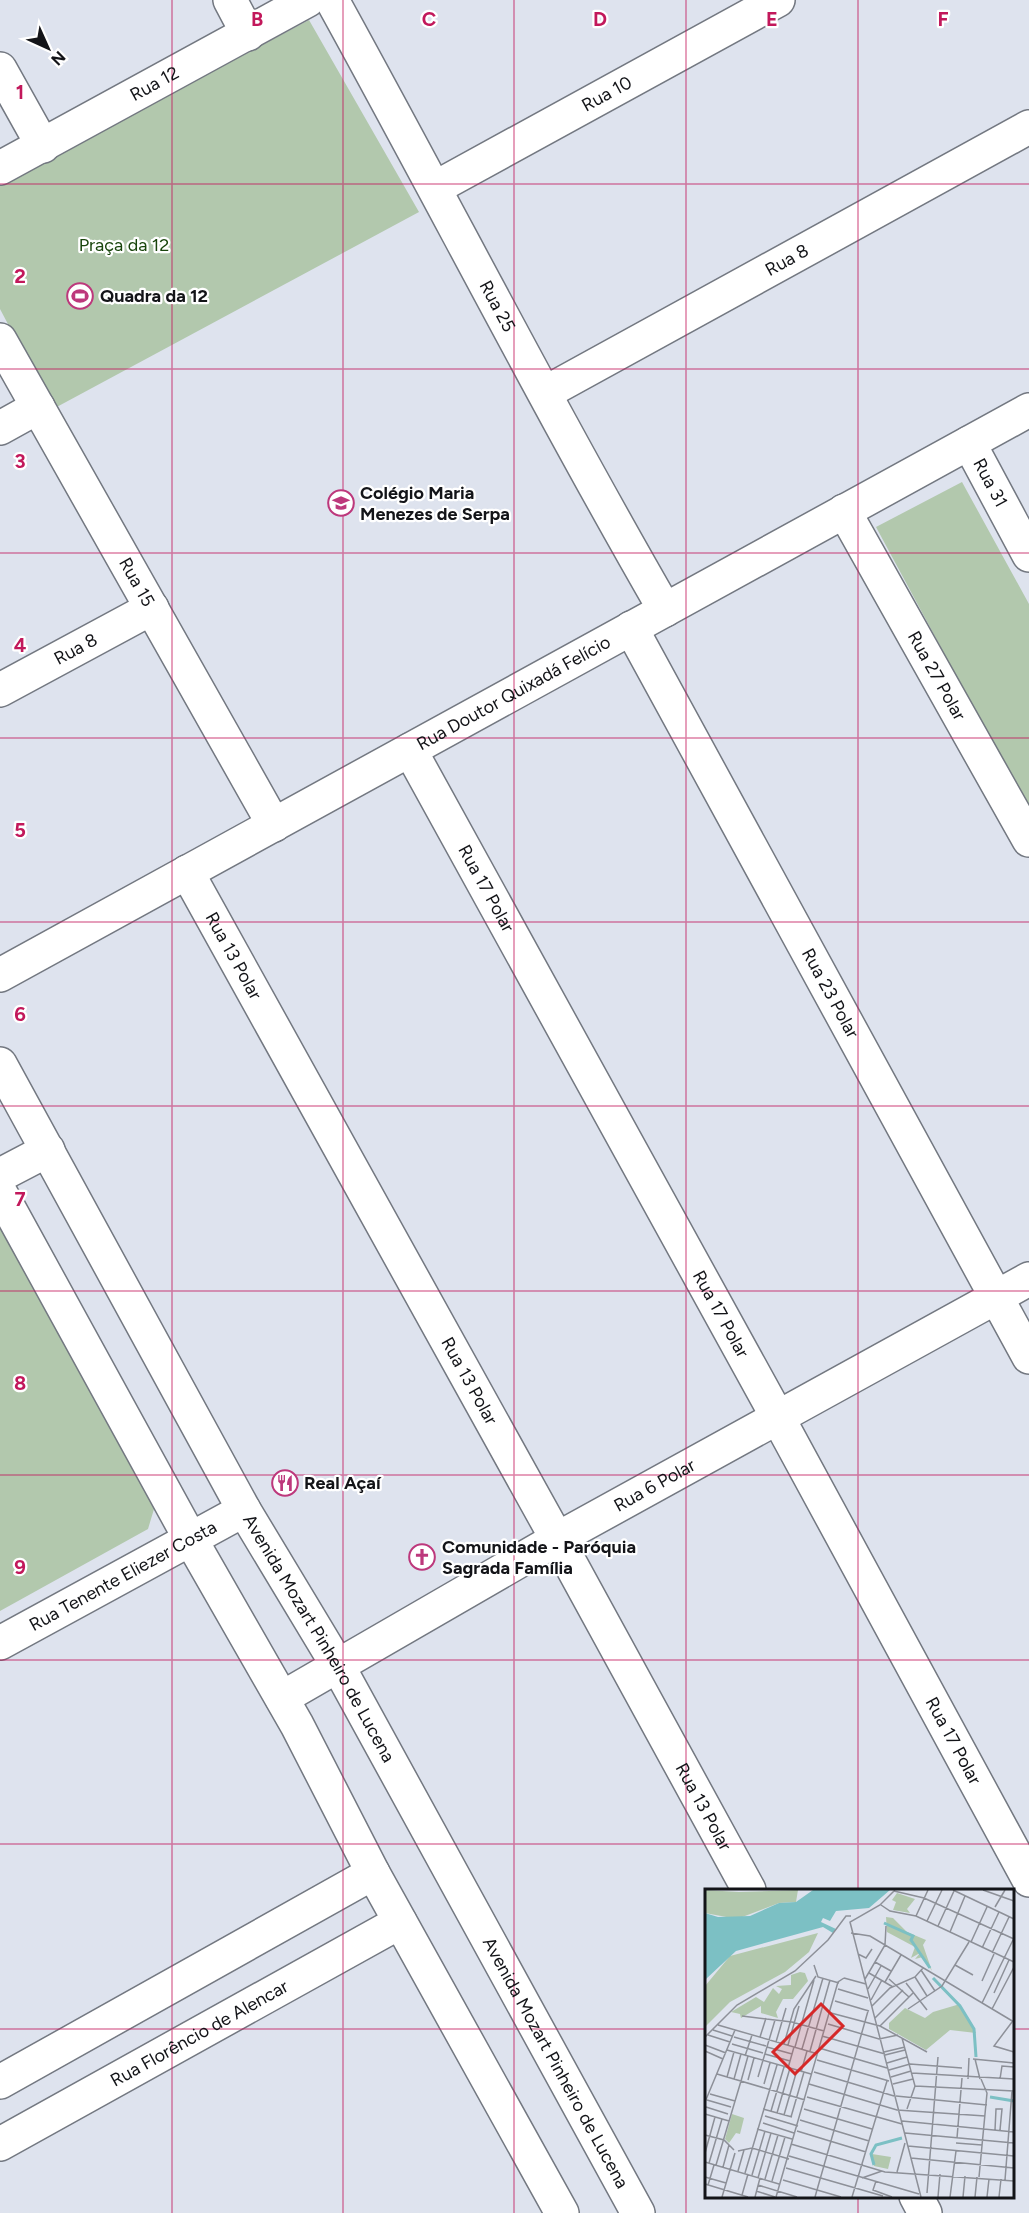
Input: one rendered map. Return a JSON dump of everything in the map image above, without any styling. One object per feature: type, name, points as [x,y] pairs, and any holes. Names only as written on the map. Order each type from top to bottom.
[{"type":"street","points":[[230,0],[248,34]]},
{"type":"street","name":"Rua 12","points":[[0,168],[308,0]]},
{"type":"street","name":"Rua 25","points":[[332,0],[665,610]]},
{"type":"street","name":"Rua 10","points":[[435,188],[778,0]]},
{"type":"street","points":[[0,69],[43,146]]},
{"type":"street","name":"Rua 8","points":[[545,393],[1029,128]]},
{"type":"street","name":"Rua 15","points":[[0,340],[274,825]]},
{"type":"street","points":[[0,428],[38,407]]},
{"type":"street","name":"Rua Doutor Quixadá Felício","points":[[0,975],[1029,410]]},
{"type":"street","name":"Rua 31","points":[[969,442],[1029,555]]},
{"type":"street","name":"Rua 27 Polar","points":[[844,512],[1029,840]]},
{"type":"street","name":"Rua 8","points":[[0,690],[152,608]]},
{"type":"street","name":"Rua 23 Polar","points":[[631,628],[1029,1357]]},
{"type":"street","name":"Rua 17 Polar","points":[[410,750],[777,1416],[1029,1880]]},
{"type":"street","name":"Rua 13 Polar","points":[[187,872],[748,1889]]},
{"type":"street","name":"Avenida Mozart Pinheiro de Lucena","points":[[0,1064],[244,1510],[338,1666],[638,2213]]},
{"type":"street","points":[[0,1175],[48,1150]]},
{"type":"street","points":[[0,1192],[191,1540],[282,1698],[373,1874],[562,2213]]},
{"type":"street","name":"Rua 6 Polar","points":[[282,1698],[557,1539],[1029,1279]]},
{"type":"street","name":"Rua Tenente Eliezer Costa","points":[[0,1643],[244,1510]]},
{"type":"street","points":[[0,2082],[373,1874]]},
{"type":"street","name":"Rua Florêncio de Alencar","points":[[0,2144],[400,1922]]},
{"type":"street","points":[[917,2198],[925,2213]]},
{"type":"green space","name":"Praça da 12","points":[[309,20],[419,212],[53,409],[0,309],[0,185]]},
{"type":"green space","points":[[962,482],[1029,604],[1029,811],[876,527]]},
{"type":"green space","points":[[0,1215],[157,1499],[148,1529],[0,1611]]},
{"type":"place","name":"Quadra da 12","points":[[80,296]]},
{"type":"place","name":"Colégio Maria Menezes de Serpa","points":[[341,503]]},
{"type":"place","name":"Real Açaí","points":[[285,1483]]},
{"type":"place","name":"Comunidade - Paróquia Sagrada Família","points":[[422,1557]]}]
